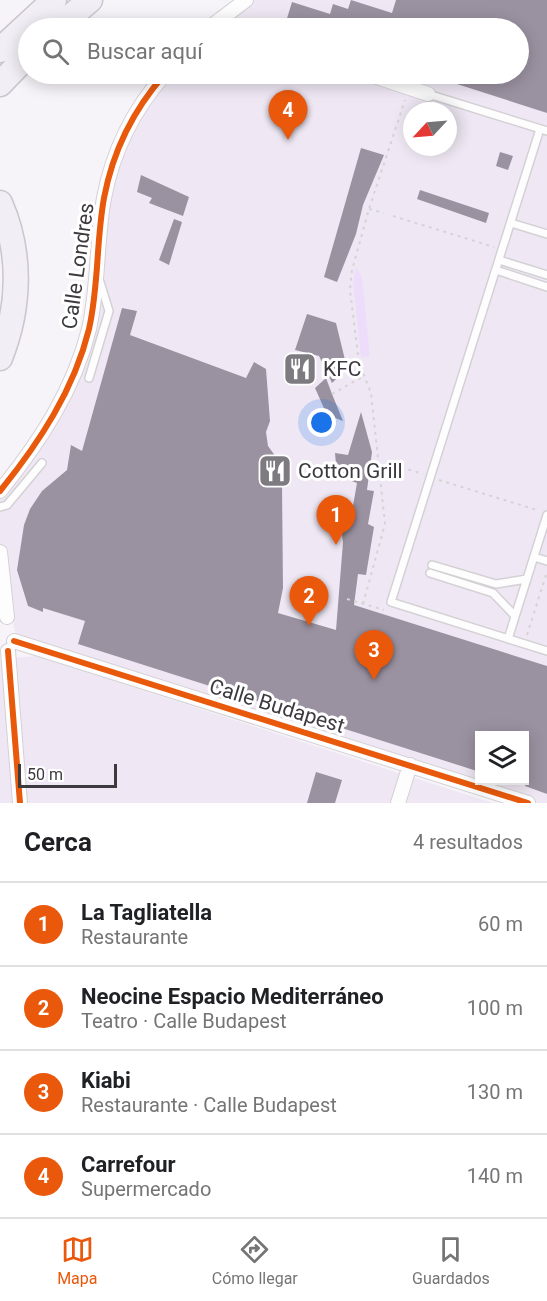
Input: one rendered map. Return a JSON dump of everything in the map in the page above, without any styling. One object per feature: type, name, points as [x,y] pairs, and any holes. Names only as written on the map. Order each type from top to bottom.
[{"type":"highway","points":[[35,18],[54,0]]},
{"type":"highway","points":[[69,18],[90,0]]},
{"type":"highway","points":[[0,50],[18,33]]},
{"type":"highway","points":[[0,84],[18,65]]},
{"type":"highway","points":[[0,203],[11,236],[16,275],[11,325],[0,358]]},
{"type":"street","points":[[227,18],[246,0]]},
{"type":"street","name":"Calle Londres","points":[[0,491],[33,449],[59,405],[88,332],[98,277],[104,200],[117,150],[139,105],[157,84]]},
{"type":"street","points":[[400,84],[428,93]]},
{"type":"street","points":[[0,552],[4,615],[14,626],[8,649],[20,803]]},
{"type":"street","name":"Calle Budapest","points":[[8,649],[410,765],[528,803]]},
{"type":"street","points":[[398,803],[410,765]]},
{"type":"lane","points":[[428,93],[544,130],[499,260],[391,602],[547,651]]},
{"type":"lane","points":[[511,223],[547,234]]},
{"type":"lane","points":[[499,260],[547,275]]},
{"type":"lane","points":[[496,270],[547,287]]},
{"type":"lane","points":[[89,378],[109,311],[98,277]]},
{"type":"lane","points":[[0,507],[7,505],[42,463]]},
{"type":"lane","points":[[508,639],[545,514]]},
{"type":"lane","points":[[534,556],[547,561]]},
{"type":"lane","points":[[432,565],[496,584],[527,579]]},
{"type":"lane","points":[[430,573],[493,593],[515,616]]},
{"type":"path","points":[[363,604],[385,524],[371,393],[359,363],[350,290],[352,270],[369,209],[406,96]]},
{"type":"path","points":[[369,209],[384,213]]},
{"type":"path","points":[[393,216],[497,248]]},
{"type":"path","points":[[332,394],[364,376]]},
{"type":"path","points":[[394,465],[545,514]]},
{"type":"path","points":[[526,638],[547,571]]},
{"type":"shaded area","points":[[246,0],[547,0],[547,803],[528,803],[16,637],[0,552],[0,491],[78,362],[109,175],[159,84],[529,84],[529,18],[222,18]]},
{"type":"shaded area","points":[[356,267],[362,277],[370,356],[361,358],[353,283]]},
{"type":"shaded area","points":[[36,656],[493,803],[0,803],[0,659]]},
{"type":"building","points":[[351,0],[392,13],[396,0],[547,0],[547,113],[457,84],[529,84],[529,18],[287,18],[292,2],[330,14],[333,4],[348,9]]},
{"type":"building","points":[[361,148],[384,155],[363,205],[356,234],[337,282],[324,277]]},
{"type":"building","points":[[500,152],[513,156],[508,170],[496,166]]},
{"type":"building","points":[[141,175],[189,197],[183,216],[149,203],[152,198],[137,192]]},
{"type":"building","points":[[420,190],[489,213],[486,223],[417,199]]},
{"type":"building","points":[[174,219],[182,222],[169,265],[159,260]]},
{"type":"building","points":[[122,308],[137,311],[130,335],[246,378],[254,362],[266,369],[270,421],[266,432],[268,446],[276,457],[282,485],[283,588],[278,613],[336,630],[343,542],[339,513],[351,517],[357,483],[337,476],[335,453],[348,455],[361,412],[372,452],[367,490],[374,491],[368,524],[374,527],[366,575],[358,574],[354,605],[547,666],[547,794],[525,786],[529,785],[529,731],[475,731],[475,770],[78,644],[85,621],[43,608],[43,612],[28,606],[17,570],[24,525],[30,509],[42,491],[67,470],[71,445],[82,451]]},
{"type":"building","points":[[307,314],[336,323],[347,368],[332,383],[319,356],[295,350]]},
{"type":"building","points":[[326,378],[343,421],[327,415],[315,388]]},
{"type":"building","points":[[316,772],[342,780],[335,803],[307,803]]},
{"type":"cycle path","points":[[0,491],[54,415],[74,373],[92,313],[101,214],[108,180],[119,147],[134,116],[157,84]]},
{"type":"cycle path","points":[[14,641],[528,803]]},
{"type":"cycle path","points":[[8,651],[20,803]]},
{"type":"place","name":"Carrefour","points":[[288,140]]},
{"type":"place","name":"KFC","points":[[300,369]]},
{"type":"place","name":"Cotton Grill","points":[[275,471]]},
{"type":"place","name":"La Tagliatella","points":[[336,545]]},
{"type":"place","name":"Neocine Espacio Mediterráneo","points":[[309,626]]},
{"type":"place","name":"Kiabi","points":[[374,680]]}]
